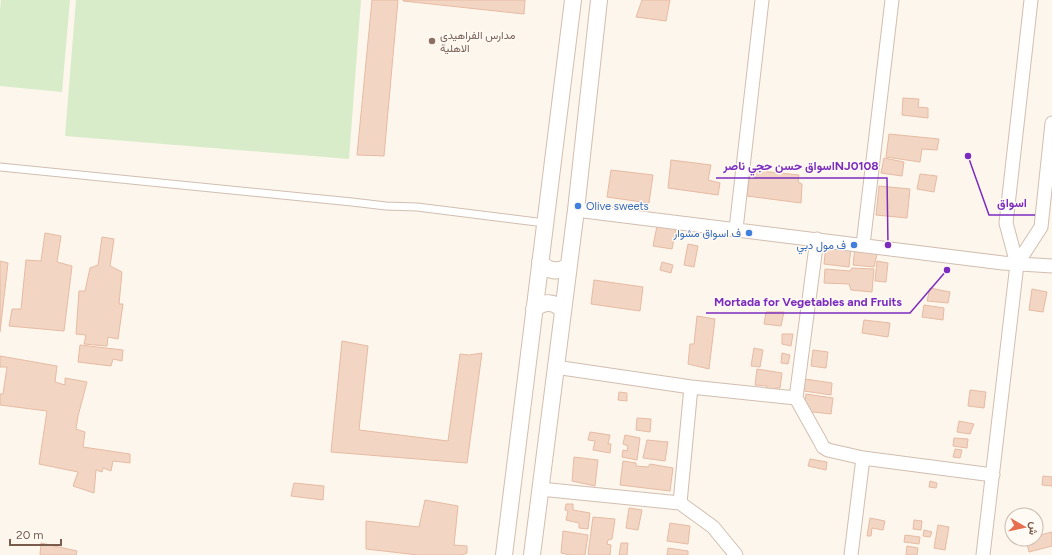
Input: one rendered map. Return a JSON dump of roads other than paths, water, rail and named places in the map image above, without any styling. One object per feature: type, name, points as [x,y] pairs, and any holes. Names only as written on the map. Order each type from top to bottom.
[{"type":"street","points":[[504,555],[573,0]]},
{"type":"street","points":[[532,555],[576,210],[599,0]]},
{"type":"street","points":[[736,229],[762,0]]},
{"type":"street","points":[[863,245],[892,0]]},
{"type":"street","points":[[983,555],[1017,264],[1006,223],[1031,0]]},
{"type":"street","points":[[1017,264],[1041,226],[1052,123]]},
{"type":"street","points":[[576,210],[1017,264],[1052,266]]},
{"type":"street","points":[[817,239],[796,398],[823,446],[828,450],[863,458],[993,475]]},
{"type":"street","points":[[540,262],[548,270],[553,271],[559,271],[568,266]]},
{"type":"street","points":[[534,309],[546,303],[552,303],[563,310]]},
{"type":"street","points":[[555,368],[691,387],[796,398]]},
{"type":"street","points":[[680,503],[691,387]]},
{"type":"street","points":[[850,555],[863,458]]},
{"type":"street","points":[[540,489],[680,503],[713,527],[736,555]]},
{"type":"lane","points":[[0,167],[386,206],[417,207],[545,223]]},
{"type":"place","name":"مدارس الفراهيدي الاهلية","points":[[432,41]]},
{"type":"place","name":"اسواق","points":[[968,156]]},
{"type":"place","name":"Olive sweets","points":[[578,206]]},
{"type":"place","name":"ف اسواق مشوار","points":[[749,233]]},
{"type":"place","name":"ف مول دبي","points":[[854,245]]},
{"type":"place","name":"اسواق حسن حجي ناصرNJ0108","points":[[888,245]]},
{"type":"place","name":"Mortada for Vegetables and Fruits","points":[[947,270]]}]
